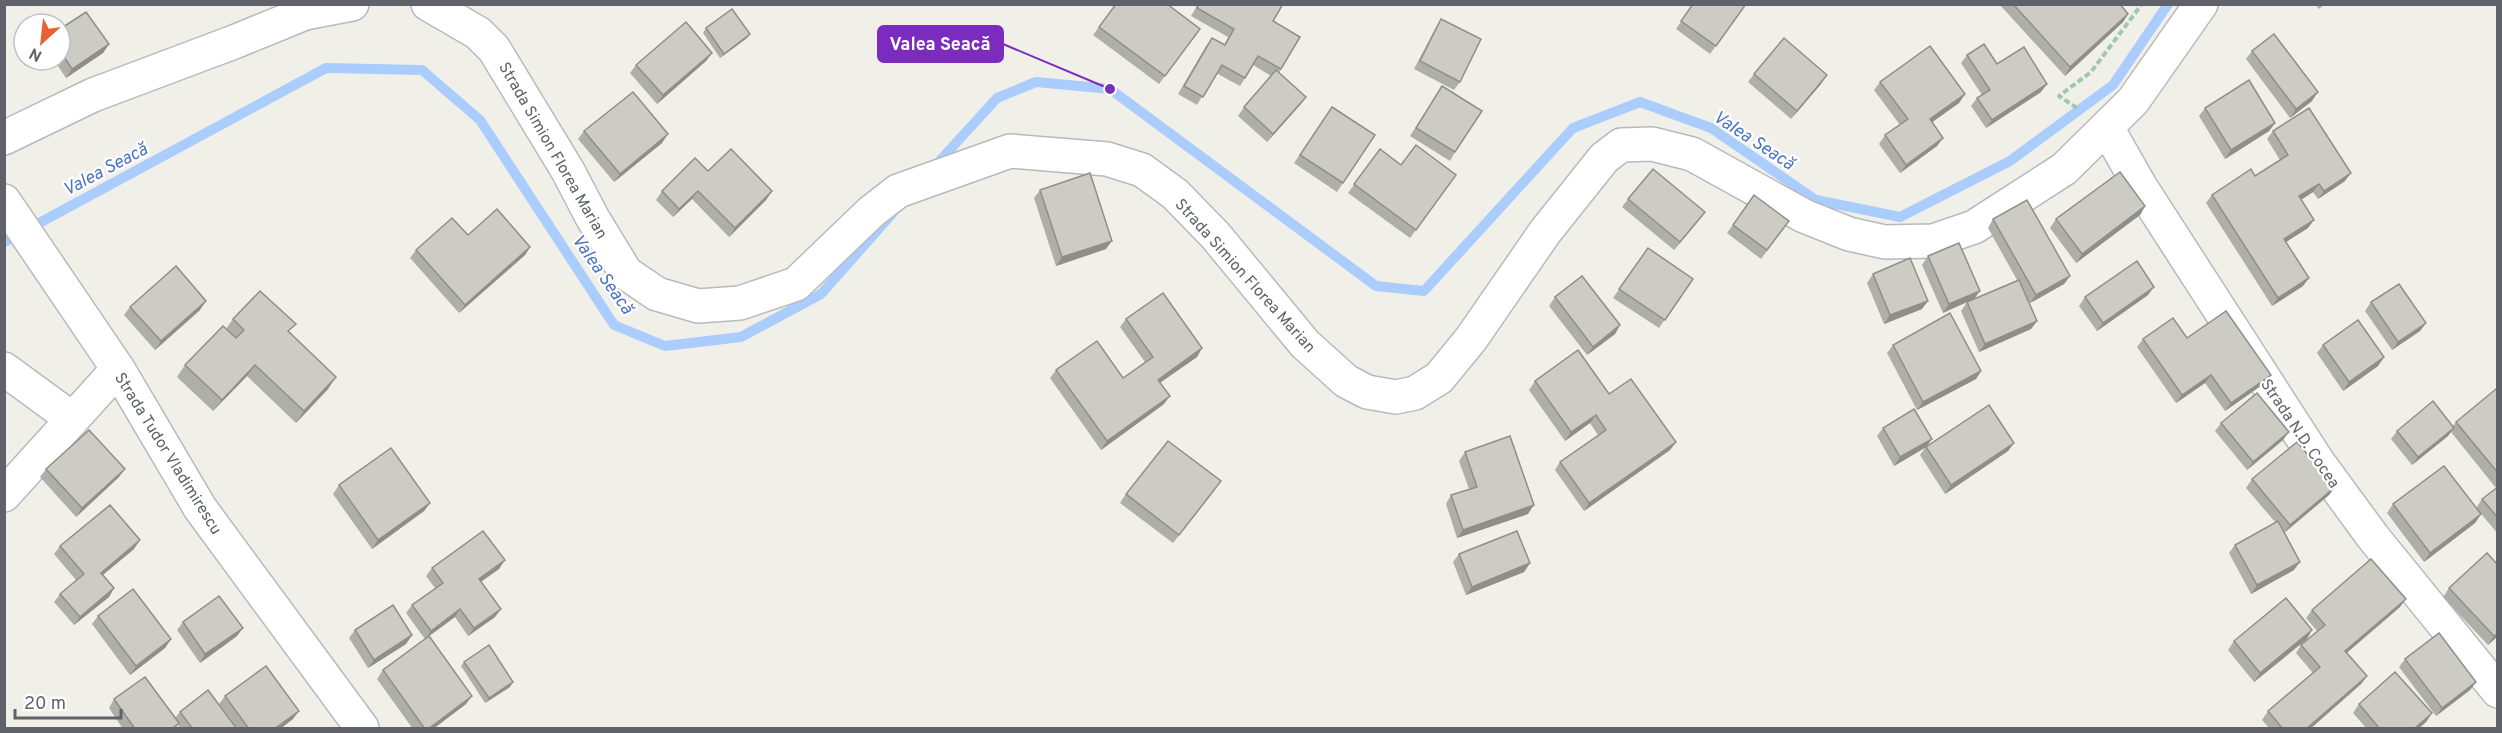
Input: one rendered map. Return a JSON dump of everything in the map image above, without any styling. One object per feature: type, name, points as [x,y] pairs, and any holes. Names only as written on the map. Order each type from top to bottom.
[{"type":"street","points":[[4,138],[93,95],[305,13],[352,4]]},
{"type":"street","name":"Strada Simion Florea Marian","points":[[428,4],[478,33],[494,49],[568,171],[592,217],[626,273],[657,294],[698,306],[740,303],[796,284],[871,212],[898,191],[1010,151],[1107,159],[1142,170],[1175,194],[1215,235],[1305,344],[1338,373],[1367,392],[1396,397],[1415,393],[1439,378],[1472,339],[1545,232],[1604,158],[1621,145],[1653,144],[1692,154],[1804,216],[1849,234],[1885,242],[1933,241],[1974,227],[2064,169],[2133,101],[2201,4]]},
{"type":"street","name":"Strada N.D. Cocea","points":[[2107,128],[2140,186],[2318,462],[2373,537],[2498,691]]},
{"type":"street","name":"Strada Tudor Vladimirescu","points":[[4,201],[62,283],[118,369],[200,508],[362,729]]},
{"type":"street","points":[[4,369],[71,418]]},
{"type":"street","points":[[4,495],[71,418],[118,369]]},
{"type":"path","points":[[2071,104],[2059,96],[2091,72],[2142,4]]},
{"type":"building","points":[[1116,4],[1167,4],[1200,29],[1165,76],[1099,27]]},
{"type":"building","points":[[1199,4],[1283,4],[1273,21],[1300,37],[1281,69],[1258,56],[1245,78],[1222,65],[1203,97],[1184,86],[1212,38],[1225,45],[1234,29],[1197,8]]},
{"type":"building","points":[[1693,4],[1746,4],[1716,46],[1681,21]]},
{"type":"building","points":[[2013,4],[2120,4],[2128,14],[2070,67]]},
{"type":"building","points":[[732,9],[750,34],[724,54],[706,28]]},
{"type":"building","points":[[86,12],[109,44],[72,69],[72,21]]},
{"type":"building","points":[[1441,19],[1481,39],[1460,82],[1420,61]]},
{"type":"building","points":[[686,22],[712,53],[663,95],[636,65]]},
{"type":"building","points":[[2274,34],[2318,92],[2296,109],[2252,51]]},
{"type":"building","points":[[1784,38],[1827,75],[1797,111],[1754,74]]},
{"type":"building","points":[[1984,44],[1997,64],[2024,47],[2047,84],[1992,120],[1977,98],[1990,90],[1967,55]]},
{"type":"building","points":[[1930,46],[1965,94],[1930,119],[1943,138],[1906,165],[1885,135],[1908,119],[1880,82]]},
{"type":"building","points":[[1276,70],[1306,97],[1273,134],[1244,107]]},
{"type":"building","points":[[2249,80],[2275,123],[2231,150],[2205,108]]},
{"type":"building","points":[[1442,86],[1482,111],[1455,152],[1416,128]]},
{"type":"building","points":[[633,92],[668,134],[620,174],[584,131]]},
{"type":"building","points":[[1332,107],[1375,135],[1343,183],[1300,155]]},
{"type":"building","points":[[2309,108],[2351,173],[2324,191],[2319,184],[2299,196],[2314,220],[2284,239],[2309,278],[2278,298],[2212,195],[2251,169],[2255,176],[2288,155],[2273,131]]},
{"type":"building","points":[[1416,145],[1456,175],[1416,230],[1354,184],[1380,149],[1401,165]]},
{"type":"building","points":[[731,149],[772,191],[735,228],[698,191],[679,209],[662,191],[695,158],[708,171]]},
{"type":"building","points":[[1653,169],[1705,212],[1680,242],[1628,199]]},
{"type":"building","points":[[2120,172],[2145,206],[2082,254],[2056,219]]},
{"type":"building","points":[[1090,173],[1112,241],[1062,257],[1040,190]]},
{"type":"building","points":[[1754,195],[1789,221],[1767,250],[1733,225]]},
{"type":"building","points":[[2027,200],[2070,276],[2036,295],[1993,219]]},
{"type":"building","points":[[497,209],[530,247],[465,305],[416,250],[452,218],[468,235]]},
{"type":"building","points":[[1959,243],[1980,291],[1949,304],[1928,256]]},
{"type":"building","points":[[1648,248],[1693,279],[1665,320],[1619,289]]},
{"type":"building","points":[[1910,258],[1928,301],[1890,315],[1873,274]]},
{"type":"building","points":[[2137,261],[2154,287],[2103,323],[2085,297]]},
{"type":"building","points":[[176,266],[206,301],[161,341],[130,307]]},
{"type":"building","points":[[1582,276],[1620,325],[1593,347],[1555,297]]},
{"type":"building","points":[[2019,280],[2037,321],[1985,344],[1967,302]]},
{"type":"building","points":[[2399,284],[2426,323],[2398,342],[2371,302]]},
{"type":"building","points":[[260,291],[296,324],[288,331],[336,377],[304,411],[255,365],[222,400],[185,365],[223,326],[236,338],[244,330],[233,319]]},
{"type":"building","points":[[1163,293],[1202,348],[1158,380],[1170,396],[1107,441],[1056,370],[1097,341],[1123,378],[1153,357],[1126,319]]},
{"type":"building","points":[[2226,311],[2271,375],[2231,403],[2211,375],[2182,395],[2143,339],[2173,318],[2187,338]]},
{"type":"building","points":[[1950,313],[1981,371],[1923,402],[1893,345]]},
{"type":"building","points":[[2358,320],[2384,357],[2349,382],[2323,345]]},
{"type":"building","points":[[1578,350],[1609,394],[1631,379],[1676,442],[1589,503],[1560,462],[1606,430],[1596,415],[1571,432],[1535,381]]},
{"type":"building","points":[[2496,389],[2498,392],[2498,473],[2456,422]]},
{"type":"building","points":[[2257,393],[2289,432],[2253,462],[2221,423]]},
{"type":"building","points":[[2433,401],[2454,428],[2418,457],[2397,431]]},
{"type":"building","points":[[1989,405],[2014,443],[1951,485],[1926,447]]},
{"type":"building","points":[[1914,409],[1932,439],[1900,457],[1883,428]]},
{"type":"building","points":[[89,430],[125,469],[82,508],[46,469]]},
{"type":"building","points":[[1510,436],[1534,505],[1463,530],[1451,495],[1477,487],[1465,452]]},
{"type":"building","points":[[1168,441],[1221,481],[1179,535],[1126,494]]},
{"type":"building","points":[[2297,442],[2335,487],[2290,525],[2252,479]]},
{"type":"building","points":[[391,448],[430,503],[378,540],[339,485]]},
{"type":"building","points":[[2444,466],[2481,514],[2430,553],[2393,504]]},
{"type":"building","points":[[2498,487],[2498,518],[2482,499]]},
{"type":"building","points":[[110,505],[140,540],[101,573],[114,588],[80,617],[60,594],[84,574],[60,546]]},
{"type":"building","points":[[2278,521],[2300,562],[2257,585],[2235,545]]},
{"type":"building","points":[[483,531],[505,560],[479,579],[501,609],[474,628],[460,609],[431,631],[412,605],[443,583],[432,568]]},
{"type":"building","points":[[1517,531],[1530,563],[1472,587],[1459,554]]},
{"type":"building","points":[[2487,553],[2498,565],[2498,633],[2494,636],[2449,588]]},
{"type":"building","points":[[2371,559],[2406,599],[2345,651],[2367,676],[2306,729],[2283,729],[2268,711],[2320,667],[2301,645],[2325,625],[2312,610]]},
{"type":"building","points":[[133,589],[171,639],[136,666],[98,616]]},
{"type":"building","points":[[219,596],[243,628],[205,654],[183,622]]},
{"type":"building","points":[[2286,598],[2312,630],[2260,673],[2234,641]]},
{"type":"building","points":[[393,605],[412,635],[374,660],[355,630]]},
{"type":"building","points":[[2439,633],[2476,682],[2442,708],[2405,659]]},
{"type":"building","points":[[429,636],[472,696],[425,729],[383,670]]},
{"type":"building","points":[[489,645],[513,682],[489,698],[464,662]]},
{"type":"building","points":[[266,666],[299,711],[274,729],[249,729],[225,696]]},
{"type":"building","points":[[2395,672],[2432,713],[2414,729],[2380,729],[2359,704]]},
{"type":"building","points":[[145,677],[179,723],[172,729],[135,729],[114,699]]},
{"type":"building","points":[[208,690],[237,729],[193,729],[180,712]]},
{"type":"waterway","name":"Valea Seacă","points":[[935,166],[997,98],[1036,82],[1110,89],[1376,286],[1424,291],[1573,128],[1640,102],[1711,128],[1816,200],[1900,217],[2010,161],[2113,85],[2168,4]]},
{"type":"waterway","name":"Valea Seacă","points":[[4,242],[326,68],[422,70],[480,120],[614,325],[665,346],[741,337],[821,294],[892,214]]},
{"type":"place","name":"Valea Seacă","points":[[1110,89]]}]
